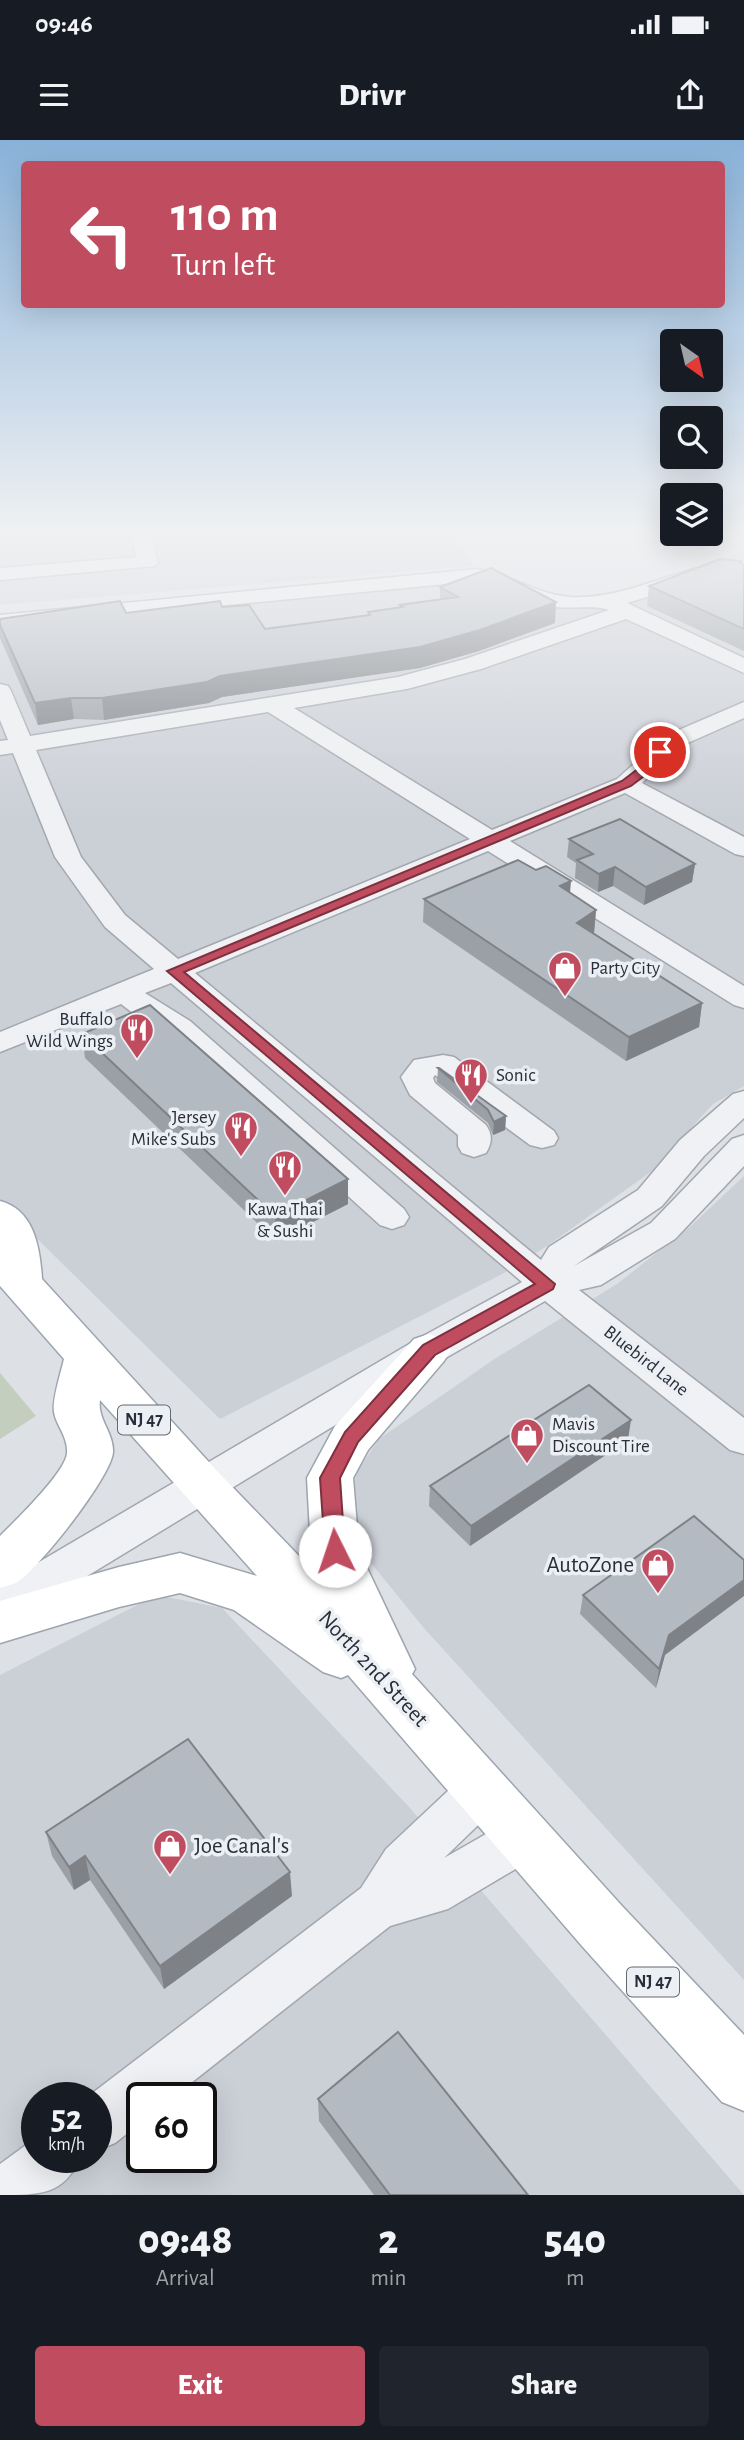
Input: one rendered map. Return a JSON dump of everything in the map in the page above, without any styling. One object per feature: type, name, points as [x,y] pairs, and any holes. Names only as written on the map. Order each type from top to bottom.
[{"type":"main road","points":[[0,1214],[20,1243],[10,1271]]},
{"type":"main road","name":"North 2nd Street","points":[[10,1271],[201,1484],[403,1699],[524,1838],[744,2080]]},
{"type":"main road","points":[[403,1699],[335,1551],[330,1478],[351,1437],[429,1350]]},
{"type":"main road","points":[[0,1569],[71,1489],[89,1458],[86,1430],[76,1412],[86,1356]]},
{"type":"main road","points":[[0,1622],[119,1587],[180,1573],[250,1594],[403,1699]]},
{"type":"street","points":[[12,746],[399,684],[473,664],[568,626]]},
{"type":"street","points":[[659,626],[744,666]]},
{"type":"street","name":"Bluebird Lane","points":[[0,691],[12,746],[68,857],[115,922],[547,1284],[744,1439]]},
{"type":"street","points":[[271,704],[744,999]]},
{"type":"street","points":[[0,1043],[626,784],[673,741],[744,709]]},
{"type":"street","points":[[626,784],[744,848]]},
{"type":"street","points":[[124,992],[149,1011],[179,1027],[392,1217]]},
{"type":"street","points":[[474,1146],[475,1132],[421,1088],[417,1077],[434,1057],[542,1138]]},
{"type":"street","points":[[547,1284],[561,1256],[650,1198],[692,1148],[744,1101]]},
{"type":"street","points":[[0,1607],[201,1484],[429,1350],[547,1284],[588,1276],[663,1231],[744,1146]]},
{"type":"street","points":[[112,2112],[378,1905],[403,1865],[483,1790]]},
{"type":"street","points":[[378,1905],[431,1892],[524,1838]]},
{"type":"street","points":[[5,2195],[34,2173]]},
{"type":"shaded area","points":[[0,626],[744,626],[744,1086],[713,1104],[652,1171],[547,1246],[504,1273],[220,1419],[0,1202]]},
{"type":"shaded area","points":[[744,1176],[744,1980],[423,1627],[363,1553],[345,1517],[357,1472],[379,1439],[493,1360],[617,1284],[692,1225]]},
{"type":"shaded area","points":[[157,1595],[222,1608],[409,1807],[744,2195],[0,2195],[0,1675]]},
{"type":"green space","points":[[0,1373],[36,1416],[0,1439]]},
{"type":"building","points":[[0,626],[263,626],[265,629],[288,626],[491,626],[420,647],[220,676],[207,682],[102,698],[71,698],[35,703]]},
{"type":"building","points":[[620,819],[695,864],[646,887],[615,867],[599,874],[577,860],[593,854],[569,839]]},
{"type":"building","points":[[518,860],[536,870],[546,866],[571,881],[560,886],[596,910],[577,923],[702,1003],[629,1037],[424,899]]},
{"type":"building","points":[[150,1005],[348,1179],[275,1216],[82,1034]]},
{"type":"building","points":[[438,1068],[506,1116],[494,1122],[488,1110]]},
{"type":"building","points":[[589,1385],[631,1420],[471,1526],[430,1486]]},
{"type":"building","points":[[694,1516],[744,1560],[744,1580],[669,1635],[659,1669],[583,1595]]},
{"type":"building","points":[[188,1739],[290,1872],[160,1966],[85,1856],[69,1867],[46,1832]]},
{"type":"building","points":[[398,2032],[528,2195],[390,2195],[318,2099]]},
{"type":"place","name":"Party City","points":[[565,998]]},
{"type":"place","name":"Buffalo Wild Wings","points":[[137,1060]]},
{"type":"place","name":"Sonic","points":[[471,1105]]},
{"type":"place","name":"Jersey Mike's Subs","points":[[241,1158]]},
{"type":"place","name":"Kawa Thai & Sushi","points":[[285,1197]]},
{"type":"place","name":"Mavis Discount Tire","points":[[527,1465]]},
{"type":"place","name":"AutoZone","points":[[658,1595]]},
{"type":"place","name":"Joe Canal's","points":[[170,1876]]},
{"type":"route","points":[[335,1551],[330,1478],[351,1437],[429,1350],[547,1284],[174,971],[626,784],[644,771],[660,752]]}]
